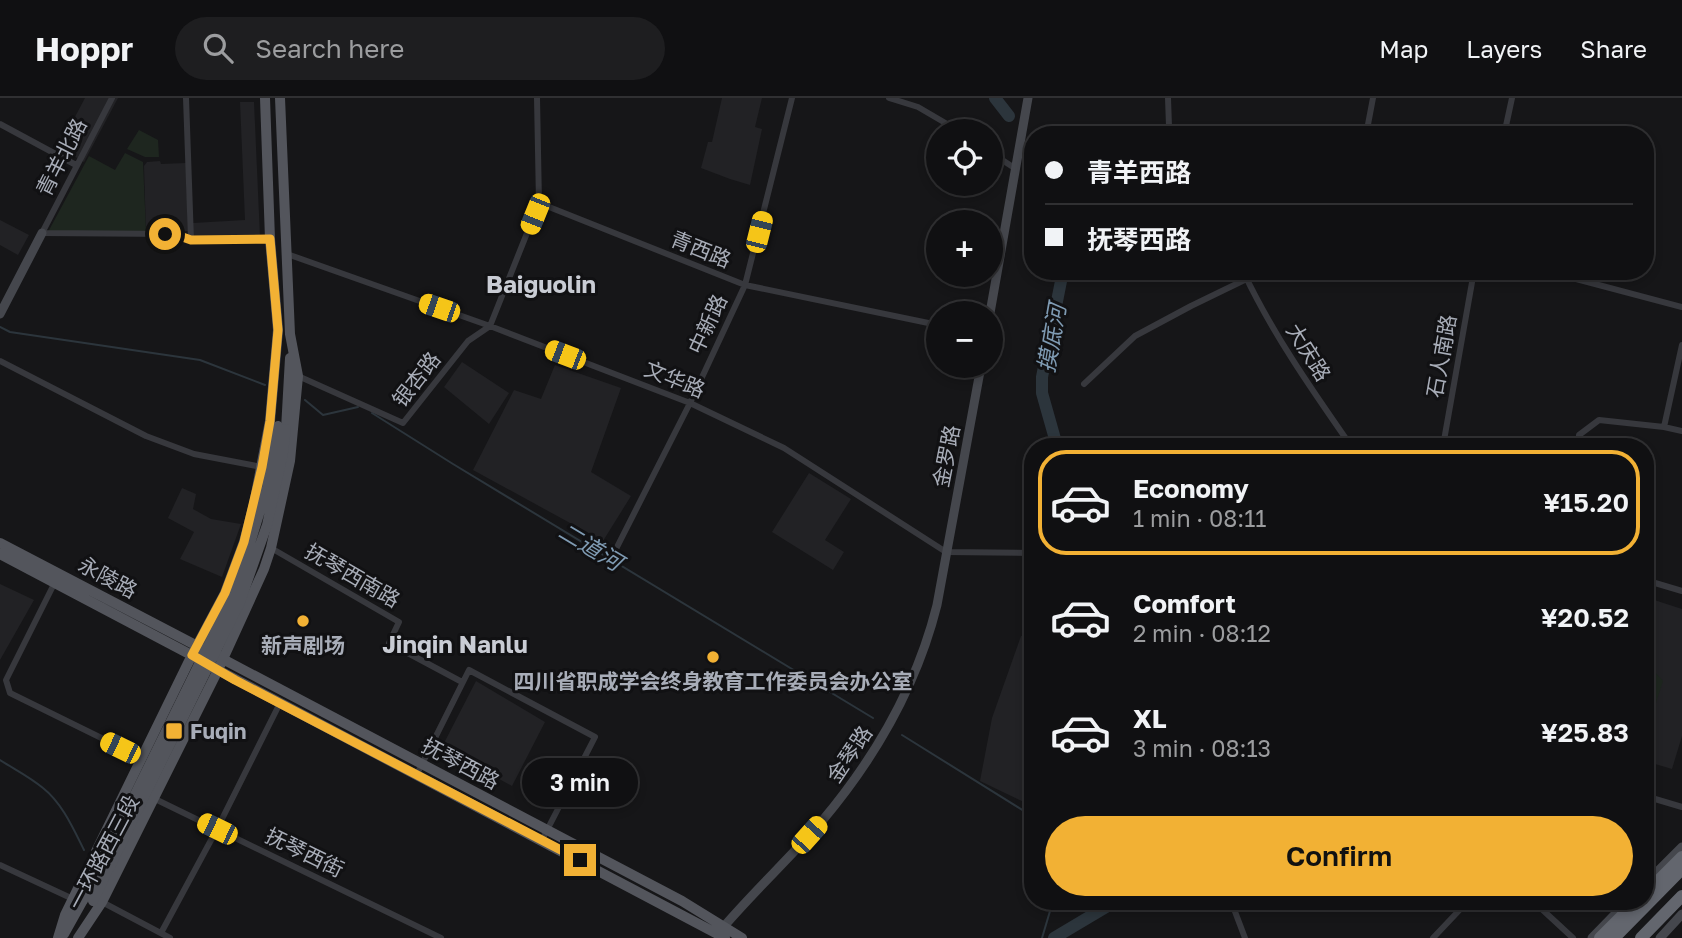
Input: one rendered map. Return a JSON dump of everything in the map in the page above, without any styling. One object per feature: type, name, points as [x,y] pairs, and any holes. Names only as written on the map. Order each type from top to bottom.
[{"type":"highway","points":[[1654,885],[1682,857]]},
{"type":"highway","points":[[1654,897],[1682,869]]},
{"type":"highway","points":[[1641,938],[1682,896]]},
{"type":"highway","points":[[1652,938],[1682,908]]},
{"type":"highway","points":[[1600,938],[1628,910]]},
{"type":"highway","points":[[1614,938],[1642,910]]},
{"type":"main road","name":"一环路西三段","points":[[88,901],[142,758],[225,593],[244,542],[262,467],[270,421],[278,330],[270,239],[265,98]]},
{"type":"main road","name":"一环路西三段","points":[[88,901],[153,798],[220,665],[271,548],[290,461],[298,376],[290,334],[280,98]]},
{"type":"main road","points":[[278,330],[282,427]]},
{"type":"main road","points":[[77,938],[88,901],[236,589],[267,488],[282,427],[290,334]]},
{"type":"main road","name":"永陵路","points":[[0,543],[195,650]]},
{"type":"main road","name":"永陵路","points":[[0,554],[195,650]]},
{"type":"main road","name":"抚琴西路","points":[[195,650],[280,704],[720,934],[742,938]]},
{"type":"main road","name":"抚琴西路","points":[[220,665],[682,901],[720,934]]},
{"type":"main road","points":[[60,938],[88,901]]},
{"type":"street","name":"青羊北路","points":[[42,233],[112,98]]},
{"type":"street","points":[[186,98],[191,240]]},
{"type":"street","name":"银杏路","points":[[298,376],[403,424],[468,341],[490,326],[539,203],[537,98]]},
{"type":"street","name":"中新路","points":[[615,551],[690,403],[745,285],[792,98]]},
{"type":"street","points":[[889,98],[918,107],[938,119]]},
{"type":"street","points":[[992,301],[1028,98]]},
{"type":"street","points":[[1168,98],[1169,126]]},
{"type":"street","points":[[1368,126],[1373,98]]},
{"type":"street","points":[[1506,126],[1512,98]]},
{"type":"street","points":[[0,124],[76,165]]},
{"type":"street","points":[[1003,160],[1016,169]]},
{"type":"street","name":"青西路","points":[[539,203],[745,285],[926,323]]},
{"type":"street","points":[[0,314],[42,233],[174,234],[191,240],[270,239]]},
{"type":"street","name":"文华路","points":[[287,254],[490,326],[690,403],[784,448],[946,552]]},
{"type":"street","points":[[1084,384],[1135,336],[1236,280]]},
{"type":"street","name":"大庆路","points":[[1248,280],[1308,386],[1345,438]]},
{"type":"street","name":"石人南路","points":[[1444,438],[1472,280]]},
{"type":"street","points":[[1580,280],[1682,307]]},
{"type":"street","points":[[1664,426],[1682,345]]},
{"type":"street","points":[[0,361],[146,436],[194,454],[262,467]]},
{"type":"street","name":"金罗路","points":[[946,552],[979,378]]},
{"type":"street","points":[[1579,438],[1599,420],[1664,426],[1682,431]]},
{"type":"street","name":"抚琴西南路","points":[[271,548],[399,622],[389,643],[462,682]]},
{"type":"street","points":[[946,552],[1024,553]]},
{"type":"street","name":"金琴路","points":[[720,934],[822,821],[871,757],[914,678],[928,643],[946,552]]},
{"type":"street","points":[[55,582],[6,680],[10,693],[142,758]]},
{"type":"street","points":[[1654,583],[1682,591]]},
{"type":"street","points":[[421,767],[470,670],[595,737],[546,833]]},
{"type":"street","points":[[161,933],[280,704]]},
{"type":"street","name":"抚琴西街","points":[[153,798],[437,937]]},
{"type":"street","points":[[1654,799],[1682,807]]},
{"type":"street","points":[[1654,875],[1682,847]]},
{"type":"street","points":[[0,866],[170,938]]},
{"type":"street","points":[[1234,910],[1245,938]]},
{"type":"street","points":[[1433,938],[1459,910]]},
{"type":"street","points":[[1543,910],[1573,938]]},
{"type":"street","points":[[1592,938],[1619,910]]},
{"type":"street","points":[[1660,938],[1682,914]]},
{"type":"shaded area","points":[[85,98],[118,98],[84,162],[59,147]]},
{"type":"shaded area","points":[[722,98],[762,98],[755,127],[762,129],[750,185],[701,168],[708,142],[712,142]]},
{"type":"shaded area","points":[[240,102],[254,102],[260,237],[193,238],[193,223],[245,220]]},
{"type":"shaded area","points":[[139,130],[158,140],[159,157],[145,157],[127,149]]},
{"type":"shaded area","points":[[125,153],[143,162],[146,232],[48,232],[89,156],[115,170]]},
{"type":"shaded area","points":[[160,161],[161,164],[186,163],[188,231],[146,232],[144,166],[147,162]]},
{"type":"shaded area","points":[[0,220],[29,235],[18,255],[0,245]]},
{"type":"shaded area","points":[[462,362],[509,393],[489,424],[444,387]]},
{"type":"shaded area","points":[[555,365],[621,388],[591,472],[631,496],[603,541],[473,470],[514,390],[541,399]]},
{"type":"shaded area","points":[[809,473],[851,499],[825,540],[844,552],[833,570],[772,532]]},
{"type":"shaded area","points":[[182,488],[196,494],[193,509],[211,519],[241,524],[222,577],[180,559],[194,532],[168,518]]},
{"type":"shaded area","points":[[0,584],[34,600],[0,660]]},
{"type":"shaded area","points":[[1654,600],[1682,609],[1682,736],[1672,769],[1654,764]]},
{"type":"shaded area","points":[[1021,636],[1024,636],[1024,802],[980,781],[992,718]]},
{"type":"shaded area","points":[[1654,671],[1663,681],[1654,709]]},
{"type":"shaded area","points":[[476,681],[545,722],[512,786],[442,747]]},
{"type":"waterway","points":[[995,98],[1009,116]]},
{"type":"waterway","name":"摸底河","points":[[1055,438],[1042,393],[1042,377],[1061,280]]},
{"type":"waterway","name":"二道河","points":[[0,327],[10,332],[200,360],[265,385]]},
{"type":"waterway","name":"二道河","points":[[305,400],[323,415],[358,407]]},
{"type":"waterway","name":"二道河","points":[[372,413],[873,718]]},
{"type":"waterway","name":"二道河","points":[[902,735],[1024,811]]},
{"type":"waterway","points":[[0,760],[50,794],[66,816],[84,850]]},
{"type":"waterway","name":"二道河","points":[[1042,938],[1050,910]]},
{"type":"waterway","name":"摸底河","points":[[1054,938],[1101,910]]},
{"type":"place","name":"新声剧场","points":[[303,621]]},
{"type":"place","name":"四川省职成学会终身教育工作委员会办公室","points":[[713,657]]},
{"type":"place","name":"Fuqin","points":[[174,731]]},
{"type":"district","name":"Baiguolin","points":[[541,283]]},
{"type":"district","name":"Jinqin Nanlu","points":[[455,643]]},
{"type":"route","points":[[165,234],[191,240],[270,239],[278,330],[270,421],[244,542],[225,593],[192,655],[580,860]]}]
